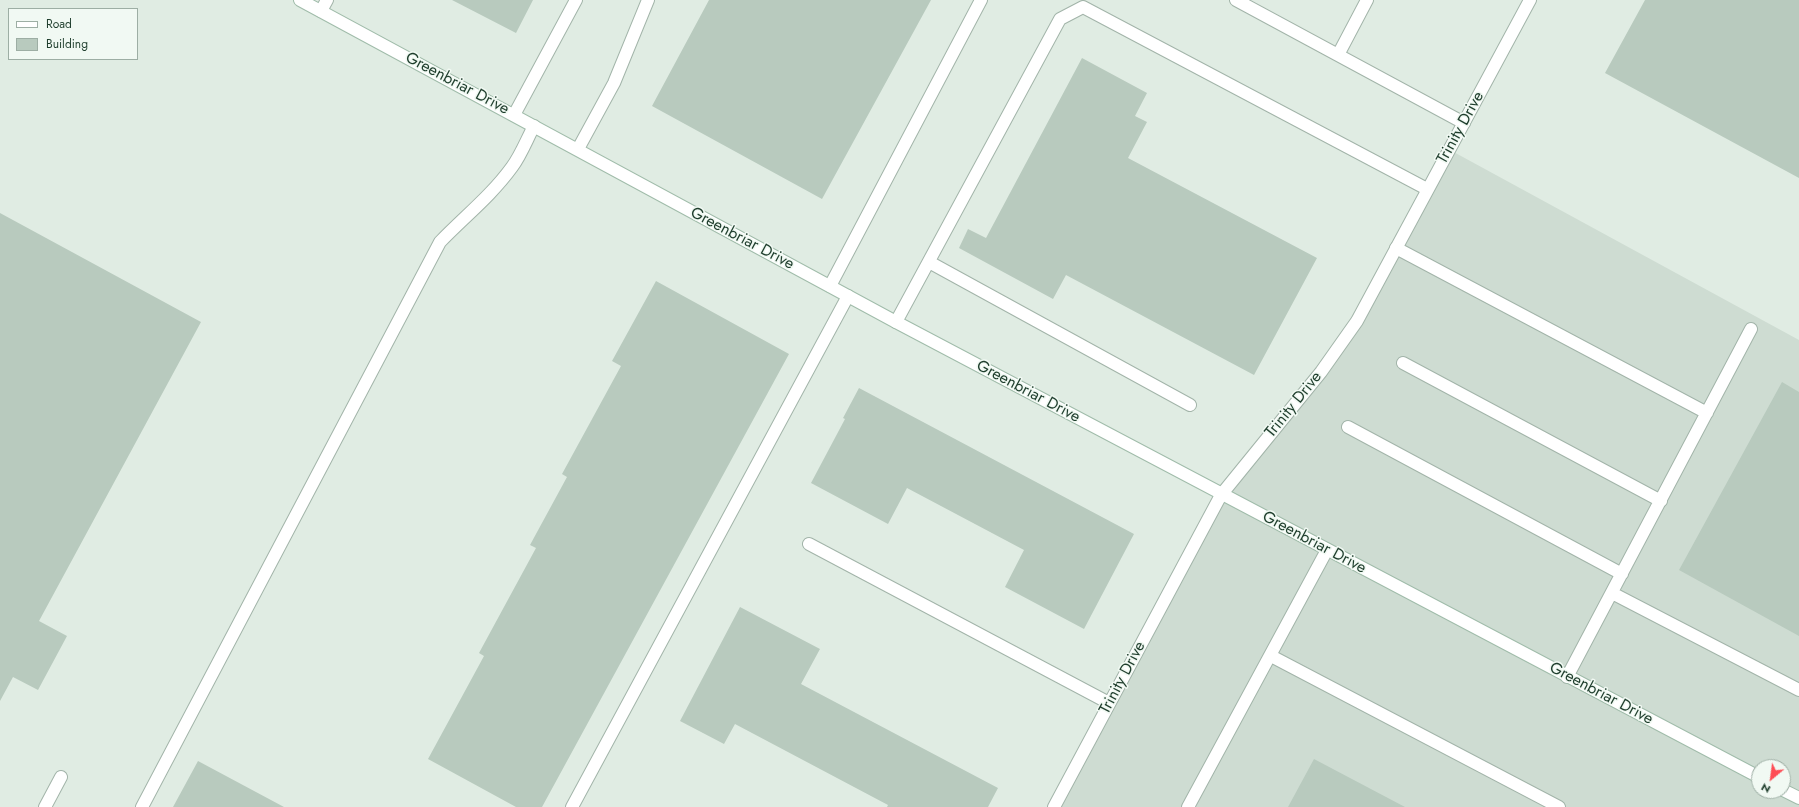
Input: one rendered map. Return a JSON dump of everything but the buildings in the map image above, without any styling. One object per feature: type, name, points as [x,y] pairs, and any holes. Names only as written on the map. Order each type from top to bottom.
[{"type":"street","name":"Greenbriar Drive","points":[[300,0],[896,322],[1751,773]]},
{"type":"street","points":[[321,11],[327,0]]},
{"type":"street","points":[[514,115],[576,0]]},
{"type":"street","points":[[578,149],[614,83],[648,0]]},
{"type":"street","points":[[830,286],[981,0]]},
{"type":"street","points":[[1236,0],[1464,123]]},
{"type":"street","points":[[1338,55],[1368,0]]},
{"type":"street","name":"Trinity Drive","points":[[1054,807],[1221,494],[1321,372],[1357,320],[1530,0]]},
{"type":"street","points":[[896,322],[1060,20],[1083,7],[1428,189]]},
{"type":"street","points":[[142,807],[440,242],[456,225],[485,200],[513,166],[534,126]]},
{"type":"street","points":[[1396,248],[1707,413]]},
{"type":"street","points":[[929,262],[1190,405]]},
{"type":"street","points":[[572,807],[848,296]]},
{"type":"street","points":[[1567,676],[1752,329]]},
{"type":"street","points":[[1403,363],[1661,501]]},
{"type":"street","points":[[1348,427],[1622,574]]},
{"type":"street","points":[[809,544],[1110,703]]},
{"type":"street","points":[[1188,807],[1327,550]]},
{"type":"street","points":[[1612,593],[1799,690]]},
{"type":"street","points":[[1271,656],[1559,807]]},
{"type":"street","points":[[45,807],[61,777]]},
{"type":"shaded area","points":[[1450,150],[1799,340],[1799,807],[1054,807],[1221,495],[1321,372]]}]
